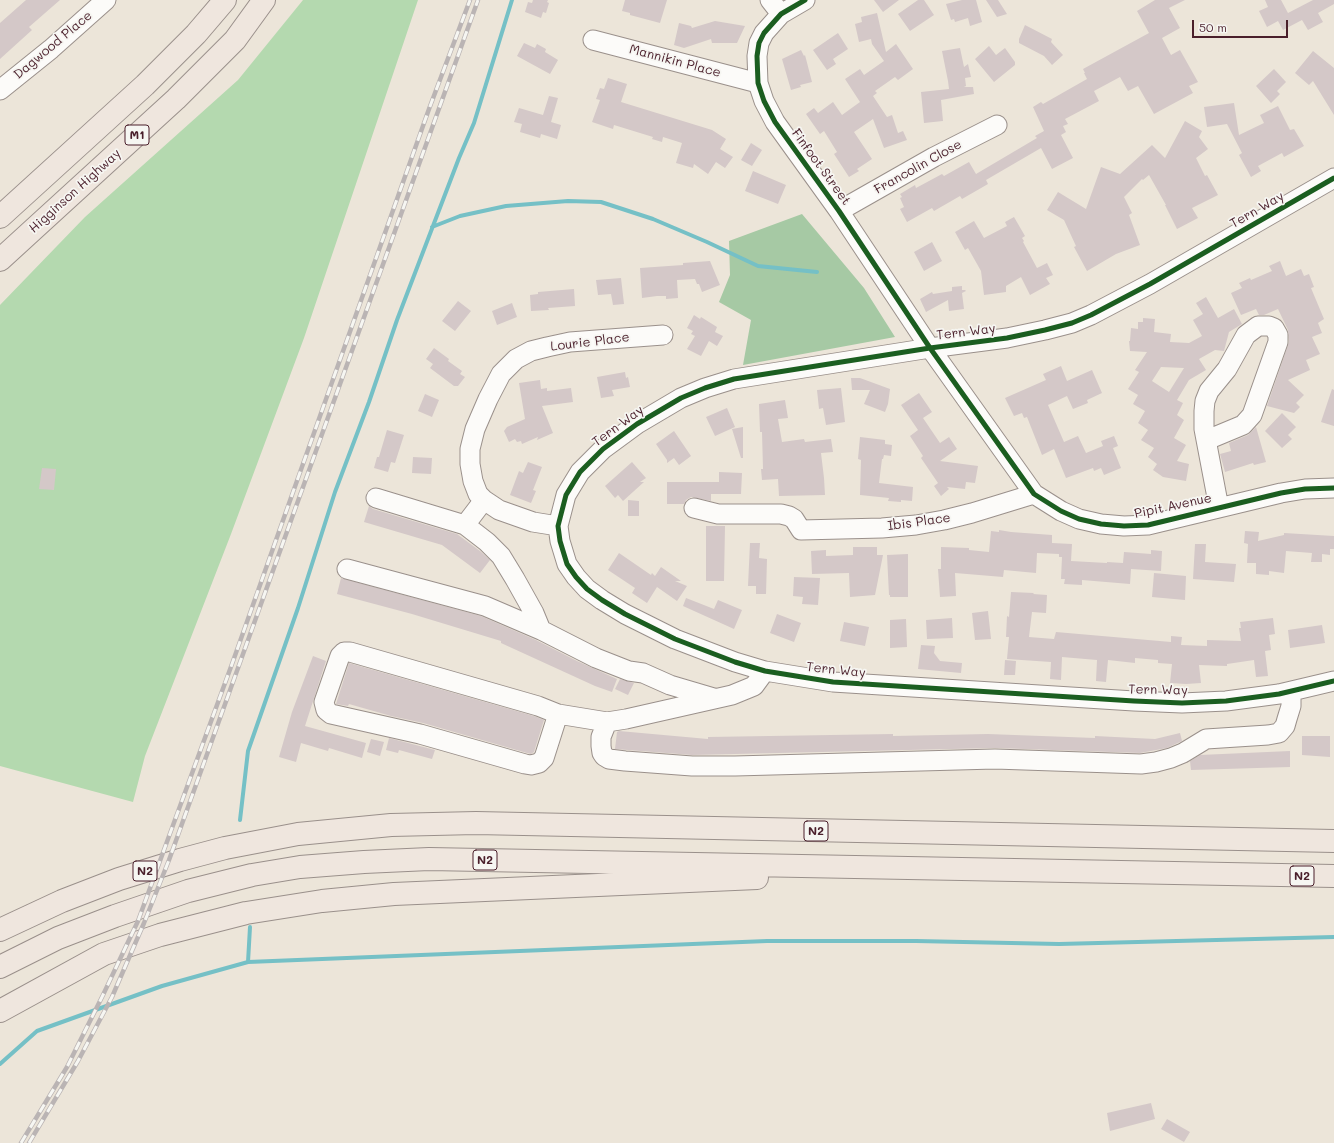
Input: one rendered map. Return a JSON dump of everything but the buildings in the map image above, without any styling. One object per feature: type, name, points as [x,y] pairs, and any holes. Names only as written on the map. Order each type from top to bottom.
[{"type":"highway","name":"M1","points":[[0,217],[145,85],[196,34],[225,0]]},
{"type":"highway","name":"Higginson Highway","points":[[0,260],[176,99],[235,40],[264,0]]},
{"type":"highway","name":"N2","points":[[0,930],[62,901],[119,879],[180,860],[225,848],[298,834],[391,825],[476,823],[1334,841]]},
{"type":"highway","points":[[0,916],[116,865],[187,843],[241,832],[298,834]]},
{"type":"highway","name":"N2","points":[[0,967],[73,933],[115,916],[188,891],[252,875],[300,867],[364,862],[429,859],[1334,876]]},
{"type":"highway","points":[[0,1011],[104,954],[160,935],[246,913],[322,901],[402,894],[988,869]]},
{"type":"street","name":"Dagwood Place","points":[[0,90],[51,49],[106,0]]},
{"type":"street","name":"Finfoot Street","points":[[805,0],[775,7],[759,44],[757,56],[758,83],[764,101],[775,122],[839,211],[930,348]]},
{"type":"street","name":"Mannikin Place","points":[[593,40],[758,83]]},
{"type":"street","name":"Francolin Close","points":[[839,211],[934,157],[997,125]]},
{"type":"street","name":"Tern Way","points":[[1334,178],[1150,284],[1091,315],[1072,323],[1007,338],[930,348],[734,379],[705,388],[681,398],[637,424],[603,449],[580,472],[566,495],[558,526],[560,541],[567,564],[587,589],[602,600],[625,614],[675,638],[735,662],[765,671],[833,682],[1134,702],[1182,703],[1226,701],[1291,692],[1334,681]]},
{"type":"street","points":[[1207,440],[1243,425],[1252,416],[1278,342],[1278,335],[1274,328],[1269,326],[1258,326],[1246,335],[1226,369],[1209,391],[1205,401],[1204,429],[1215,490],[1220,508]]},
{"type":"street","name":"Lourie Place","points":[[558,526],[533,522],[499,510],[478,494],[473,481],[470,464],[470,449],[475,429],[501,374],[516,359],[547,347],[570,342],[663,335]]},
{"type":"street","name":"Pipit Avenue","points":[[930,348],[1034,494],[1061,511],[1079,519],[1101,524],[1124,526],[1148,525],[1281,493],[1305,489],[1334,488]]},
{"type":"street","name":"Ibis Place","points":[[694,508],[718,514],[781,514],[794,519],[801,530],[882,528],[916,525],[944,520],[1034,494]]},
{"type":"street","points":[[376,498],[465,525],[487,542],[501,556],[515,578],[534,613],[541,630]]},
{"type":"street","points":[[465,525],[484,500]]},
{"type":"street","points":[[346,569],[485,606],[541,630],[596,658],[629,671],[643,673],[670,685],[716,699]]},
{"type":"street","points":[[558,714],[544,758],[539,764],[531,765],[420,734],[331,714],[326,710],[324,702],[340,656],[344,652],[350,652],[538,706],[558,714],[607,722],[732,695],[754,686],[765,671]]},
{"type":"street","points":[[607,722],[601,738],[602,753],[610,759],[625,761],[692,766],[995,759],[1141,764],[1171,758],[1183,753],[1206,739],[1278,733],[1282,730],[1287,719],[1291,706],[1291,692]]},
{"type":"green space","points":[[303,0],[418,0],[304,338],[231,534],[145,756],[133,802],[0,766],[0,305],[85,217],[238,80]]},
{"type":"green space","points":[[802,214],[864,288],[895,337],[743,365],[751,320],[719,302],[730,275],[729,241]]},
{"type":"waterway","points":[[240,820],[248,751],[298,608],[335,492],[369,402],[397,320],[459,158],[474,123],[512,0]]},
{"type":"waterway","points":[[432,227],[460,216],[506,206],[568,201],[601,202],[653,219],[758,266],[817,272]]},
{"type":"waterway","points":[[248,962],[250,927]]},
{"type":"waterway","points":[[0,1064],[37,1031],[162,986],[248,962],[767,941],[916,941],[1059,944],[1334,937]]},
{"type":"railway","points":[[21,1143],[67,1067],[138,921],[232,664],[429,109],[470,0]]},
{"type":"railway","points":[[29,1143],[78,1061],[112,997],[169,860],[478,0]]},
{"type":"cycle path","points":[[805,0],[781,14],[764,33],[759,43],[757,56],[758,83],[764,101],[775,122],[839,211],[930,348],[1034,494],[1061,511],[1079,519],[1101,524],[1124,526],[1148,525],[1281,493],[1305,489],[1334,488]]},
{"type":"cycle path","points":[[1334,178],[1150,284],[1091,315],[1072,323],[1007,338],[930,348],[734,379],[705,388],[681,398],[637,424],[603,449],[580,472],[566,495],[558,526],[560,541],[567,564],[587,589],[602,600],[625,614],[675,639],[735,662],[765,671],[833,682],[1182,703],[1226,701],[1279,694],[1334,681]]}]
